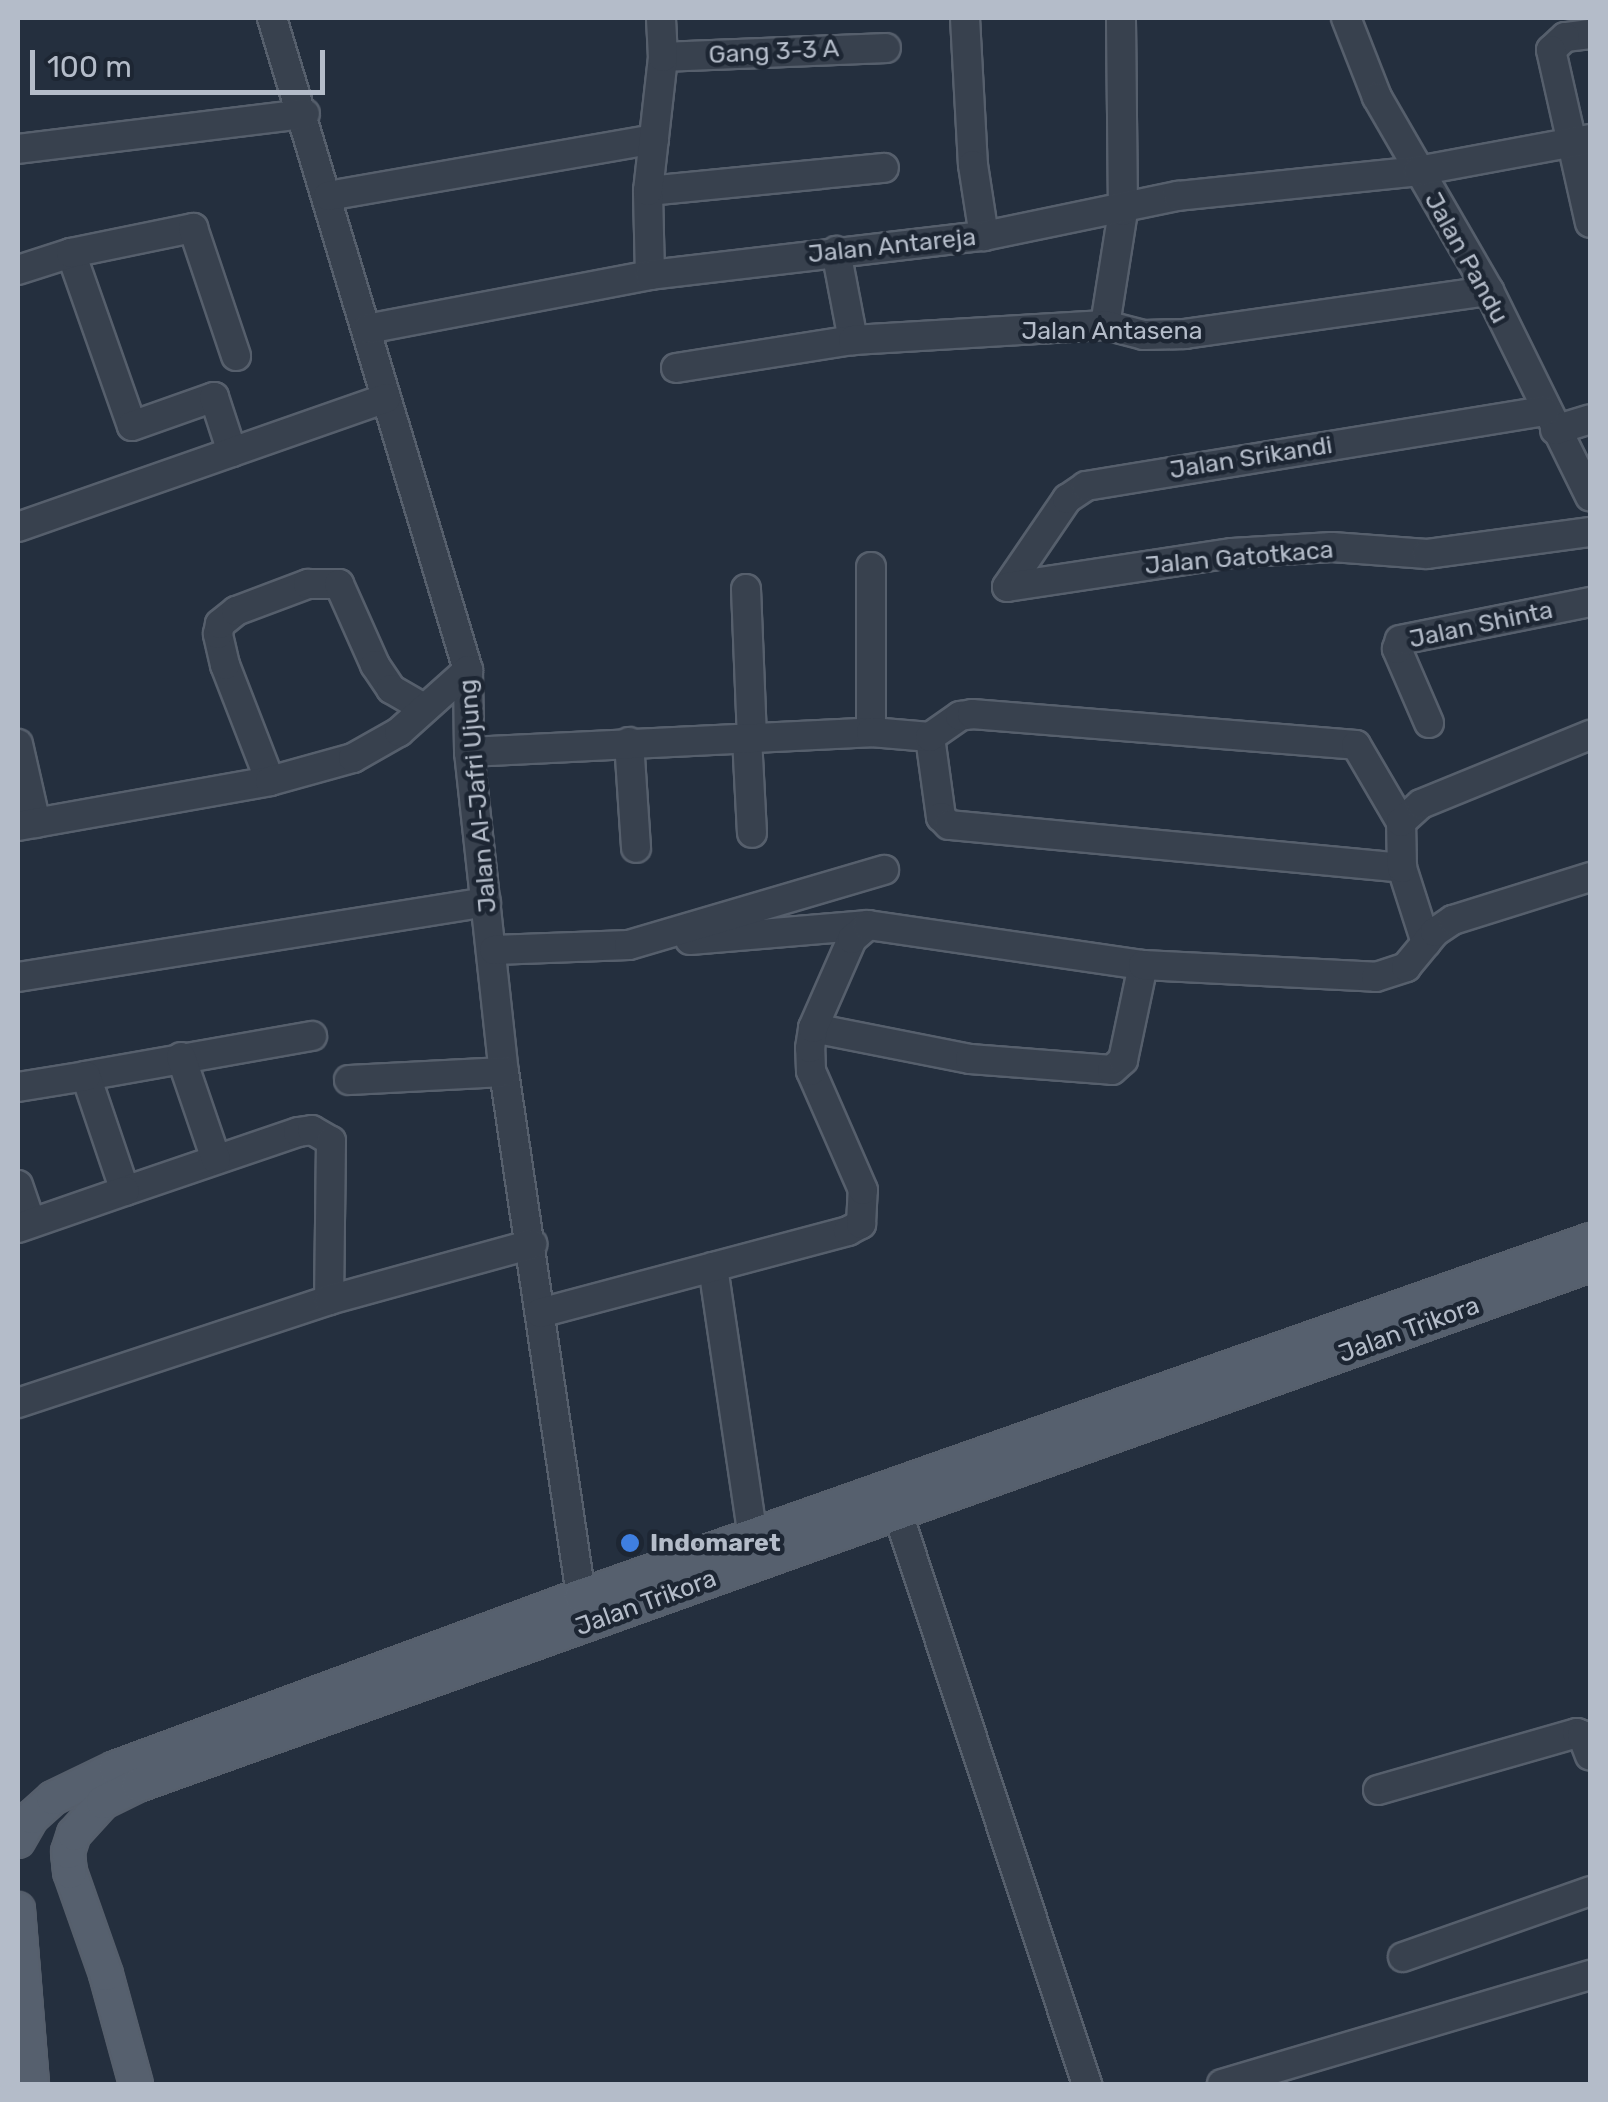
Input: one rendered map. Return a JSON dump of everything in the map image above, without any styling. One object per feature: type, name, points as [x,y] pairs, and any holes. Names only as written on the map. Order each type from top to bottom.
[{"type":"main road","name":"Jalan Trikora","points":[[434,1664],[581,1596],[1590,1240]]},
{"type":"main road","name":"Jalan Trikora","points":[[136,2084],[106,1974],[70,1872],[68,1852],[74,1834],[103,1802],[434,1664],[898,1514],[1590,1265]]},
{"type":"main road","name":"Jalan Trikora","points":[[19,1830],[53,1798],[78,1784],[395,1679]]},
{"type":"main road","points":[[18,1909],[32,2084]]},
{"type":"street","name":"Jalan Al-Jafri Ujung","points":[[272,18],[304,114],[468,670],[469,752],[494,950],[504,1072],[581,1596]]},
{"type":"street","points":[[650,276],[648,190],[663,57],[661,18]]},
{"type":"street","points":[[965,18],[973,166],[984,236]]},
{"type":"street","points":[[1105,325],[1123,210],[1121,18]]},
{"type":"street","name":"Jalan Pandu","points":[[1346,18],[1376,97],[1489,291],[1590,496]]},
{"type":"street","points":[[1590,34],[1565,37],[1551,50],[1580,141],[1590,223]]},
{"type":"street","name":"Gang 3-3 A","points":[[663,57],[886,48]]},
{"type":"street","points":[[18,149],[304,114]]},
{"type":"street","points":[[328,196],[654,139]]},
{"type":"street","name":"Jalan Antareja","points":[[367,329],[650,276],[984,236],[1178,196],[1418,172],[1580,141]]},
{"type":"street","points":[[648,190],[884,168]]},
{"type":"street","points":[[18,270],[71,253],[193,228],[236,356]]},
{"type":"street","points":[[836,252],[853,340]]},
{"type":"street","points":[[71,253],[132,426],[214,397],[232,452]]},
{"type":"street","name":"Jalan Antasena","points":[[676,368],[853,340],[1105,325],[1144,335],[1202,332],[1489,291]]},
{"type":"street","points":[[18,527],[386,398]]},
{"type":"street","name":"Jalan Srikandi","points":[[1008,588],[1067,499],[1086,486],[1550,420],[1590,420]]},
{"type":"street","name":"Jalan Gatotkaca","points":[[1008,588],[1232,553],[1332,546],[1427,554],[1590,532]]},
{"type":"street","points":[[871,567],[871,732]]},
{"type":"street","points":[[270,781],[225,665],[218,634],[220,624],[236,611],[308,584],[339,584],[391,689],[424,708]]},
{"type":"street","points":[[746,589],[752,833]]},
{"type":"street","name":"Jalan Shinta","points":[[1429,723],[1397,649],[1400,640],[1590,602]]},
{"type":"street","points":[[18,744],[27,825],[270,781],[353,758],[399,732],[468,670]]},
{"type":"street","points":[[469,752],[871,732],[930,737],[960,716],[1356,745],[1400,822],[1402,868],[1426,944]]},
{"type":"street","points":[[1400,822],[1421,804],[1590,735]]},
{"type":"street","points":[[930,737],[942,816],[948,824],[1402,868]]},
{"type":"street","points":[[628,742],[636,848]]},
{"type":"street","points":[[629,945],[884,870]]},
{"type":"street","points":[[494,950],[629,945],[868,925],[1142,966],[1376,977],[1406,966],[1435,932],[1471,913],[1526,901],[1590,877]]},
{"type":"street","points":[[18,977],[486,902]]},
{"type":"street","points":[[540,1313],[848,1231],[861,1224],[863,1190],[811,1071],[813,1028],[852,938],[868,925]]},
{"type":"street","points":[[813,1028],[970,1058],[1112,1070],[1122,1060],[1142,966]]},
{"type":"street","points":[[18,1087],[312,1036]]},
{"type":"street","points":[[181,1057],[216,1160]]},
{"type":"street","points":[[348,1080],[504,1072]]},
{"type":"street","points":[[86,1076],[125,1191]]},
{"type":"street","points":[[18,1185],[24,1225],[312,1130],[330,1141],[329,1300]]},
{"type":"street","points":[[18,1403],[329,1300],[532,1244]]},
{"type":"street","points":[[714,1267],[753,1538]]},
{"type":"street","points":[[898,1514],[1088,2084]]},
{"type":"street","points":[[1378,1790],[1577,1733],[1585,1740],[1590,1756]]},
{"type":"street","points":[[1403,1957],[1590,1891]]},
{"type":"street","points":[[1222,2084],[1590,1975]]},
{"type":"place","name":"Indomaret","points":[[630,1543]]}]
